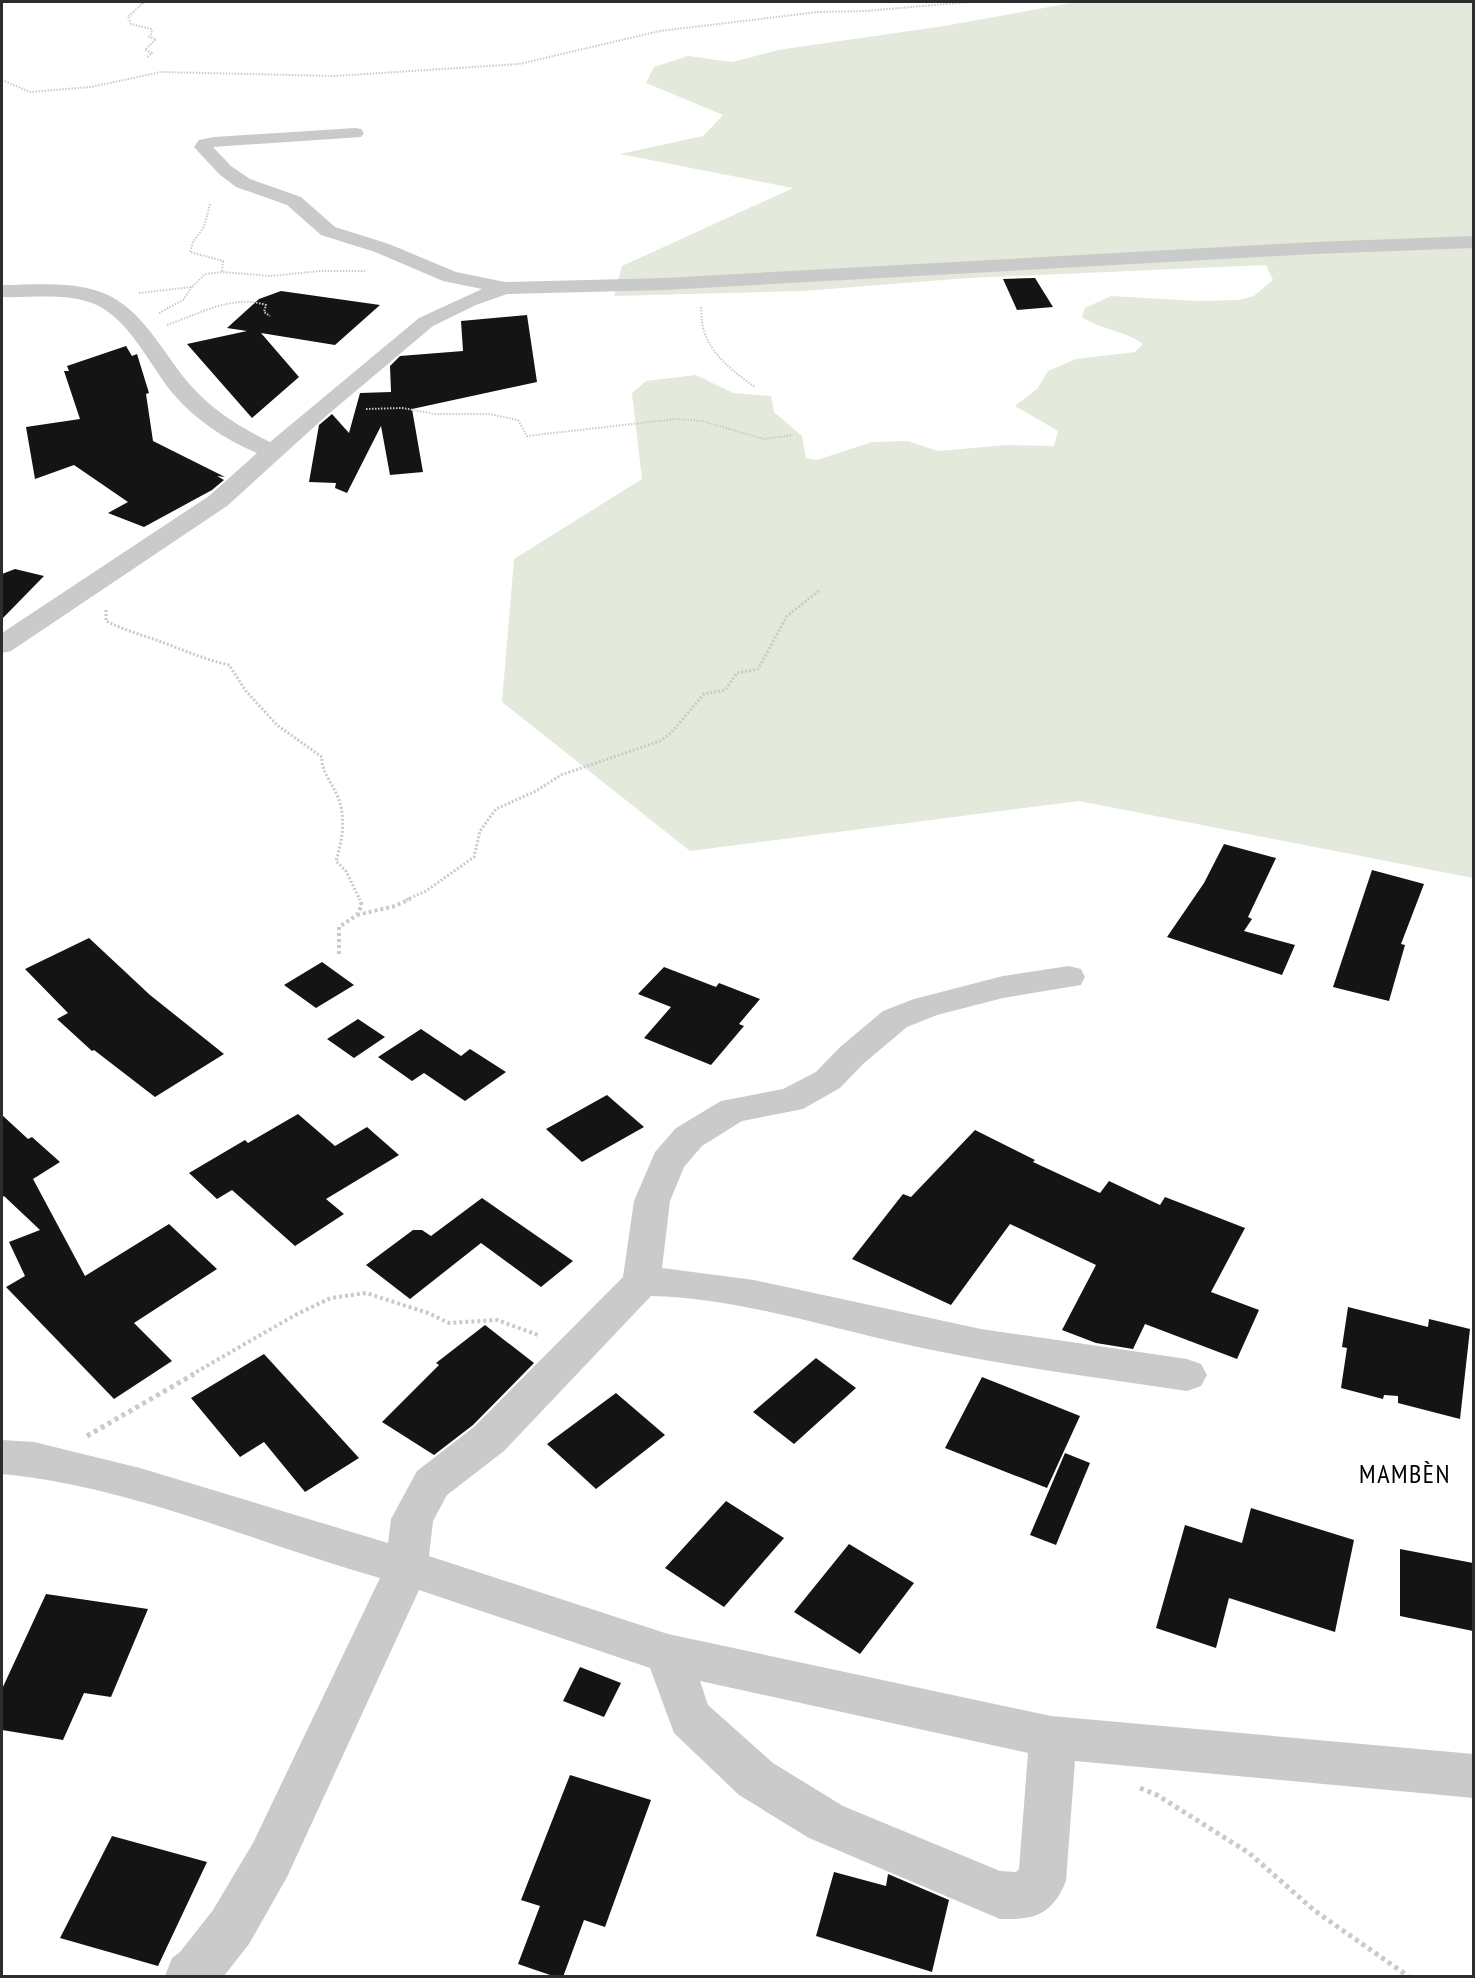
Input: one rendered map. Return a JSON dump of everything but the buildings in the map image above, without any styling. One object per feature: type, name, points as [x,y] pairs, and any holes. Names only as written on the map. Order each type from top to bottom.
[{"type":"street","points":[[356,133],[214,142],[205,144],[203,147],[225,170],[243,183],[294,201],[328,231],[382,248],[450,277],[504,288],[665,284],[1314,248],[1473,242]]},
{"type":"street","points":[[2,645],[218,501],[317,412],[426,322],[469,301],[504,288]]},
{"type":"street","points":[[2,291],[52,293],[101,299],[126,319],[185,393],[210,416],[225,429],[275,452]]},
{"type":"street","points":[[190,1977],[231,1927],[270,1860],[406,1567],[412,1519],[432,1483],[489,1438],[641,1282],[652,1201],[668,1161],[689,1137],[734,1110],[791,1100],[828,1080],[851,1056],[895,1019],[926,1007],[1003,987],[1070,977]]},
{"type":"street","points":[[641,1282],[671,1281],[752,1294],[822,1308],[925,1334],[1063,1358],[1187,1375]]},
{"type":"street","points":[[18,1458],[140,1485],[406,1567],[668,1654],[1051,1737],[1473,1776]]},
{"type":"street","points":[[668,1654],[690,1718],[756,1779],[826,1822],[1000,1895],[1025,1896],[1042,1881],[1052,1766],[1051,1737]]},
{"type":"path","points":[[138,2],[143,3],[128,17],[131,24],[151,29],[152,33],[149,37],[156,39],[145,50],[152,52],[146,58]]},
{"type":"path","points":[[2,80],[30,92],[91,87],[161,72],[335,76],[519,64],[660,31],[818,12],[866,11],[969,2]]},
{"type":"path","points":[[210,204],[204,227],[193,242],[190,252],[223,261],[222,272]]},
{"type":"path","points":[[138,332],[159,314],[182,303],[190,295],[192,287],[205,274],[222,272],[270,276],[320,271],[369,271]]},
{"type":"path","points":[[665,284],[702,307],[703,328],[708,340],[741,377],[755,387]]},
{"type":"path","points":[[101,299],[192,287]]},
{"type":"path","points":[[138,332],[182,321],[219,306],[248,301],[266,304],[264,312],[270,316]]},
{"type":"path","points":[[317,412],[402,408],[435,414],[489,414],[518,420],[527,436],[676,419],[702,421],[764,439],[793,435]]},
{"type":"path","points":[[339,954],[339,927],[357,915],[395,906],[426,891],[474,857],[480,831],[496,809],[536,791],[561,775],[660,741],[671,733],[687,711],[704,694],[725,690],[737,672],[758,669],[778,625],[798,603],[820,590]]},
{"type":"path","points":[[78,596],[98,597],[106,606],[106,621],[119,628],[167,644],[196,657],[229,665],[246,691],[278,725],[322,757],[321,763],[343,809],[342,841],[336,861],[346,871],[362,905],[357,915]]},
{"type":"path","points":[[18,1458],[86,1436],[297,1314],[331,1298],[366,1293],[428,1313],[448,1323],[497,1320],[577,1349]]},
{"type":"path","points":[[1137,1787],[1157,1795],[1249,1853],[1315,1911],[1408,1977]]},
{"type":"green space","points":[[1077,2],[1473,2],[1473,878],[1079,801],[690,851],[502,702],[514,559],[642,479],[632,393],[646,381],[696,375],[733,393],[771,396],[774,412],[802,436],[806,458],[817,460],[872,442],[908,441],[938,451],[1007,445],[1054,446],[1058,431],[1015,406],[1037,389],[1048,371],[1076,359],[1135,352],[1143,344],[1082,317],[1085,308],[1111,296],[1198,301],[1239,300],[1254,296],[1273,280],[1266,265],[968,278],[803,291],[614,296],[622,266],[793,188],[620,154],[703,136],[723,115],[646,83],[654,67],[688,56],[732,62],[778,50],[944,26]]},
{"type":"district","name":"MAMBÈN","points":[[1405,1474]]}]
